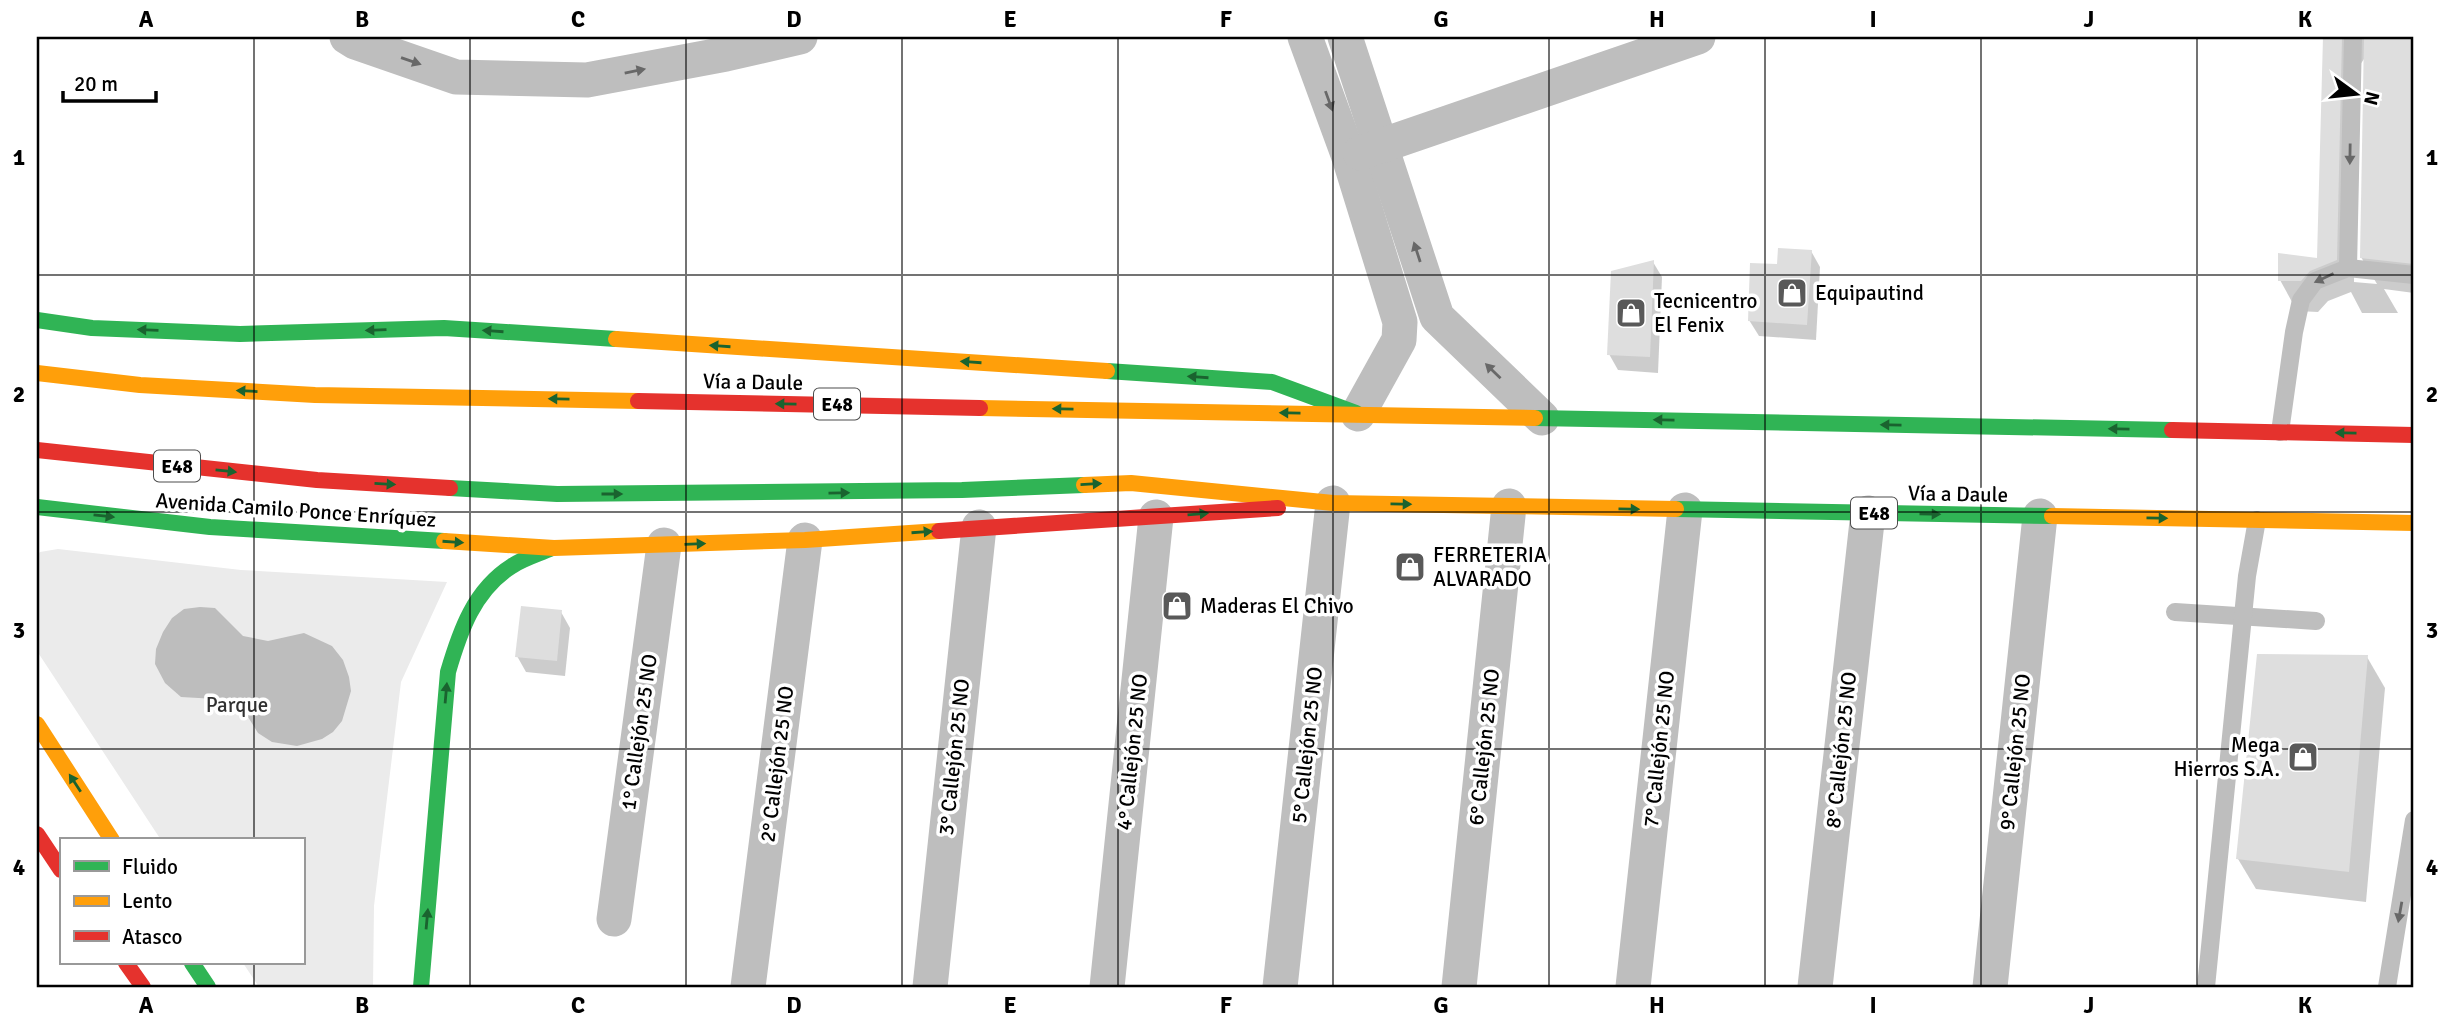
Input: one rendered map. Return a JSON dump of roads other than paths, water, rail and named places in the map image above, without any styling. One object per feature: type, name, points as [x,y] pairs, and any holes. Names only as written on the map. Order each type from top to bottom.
[{"type":"main road","name":"E48","points":[[37,320],[92,328]]},
{"type":"main road","name":"Vía a Daule","points":[[92,328],[240,334],[444,328],[1272,382],[1359,414]]},
{"type":"main road","points":[[57,336],[92,328]]},
{"type":"main road","name":"Vía a Daule","points":[[37,373],[140,385],[315,395],[2414,435]]},
{"type":"main road","name":"Avenida Camilo Ponce Enríquez","points":[[37,450],[317,480]]},
{"type":"main road","name":"Vía a Daule","points":[[317,480],[557,494],[807,494],[1131,483],[1333,503],[2414,523]]},
{"type":"main road","points":[[37,497],[56,511]]},
{"type":"main road","name":"Vía a Daule","points":[[554,548],[805,540],[1333,503]]},
{"type":"main road","name":"Avenida Camilo Ponce Enríquez","points":[[37,507],[210,527],[554,548]]},
{"type":"main road","points":[[37,515],[56,511]]},
{"type":"main road","points":[[421,987],[448,672],[461,625],[481,592],[511,567],[554,548]]},
{"type":"main road","points":[[37,724],[111,838]]},
{"type":"main road","points":[[37,834],[60,868]]},
{"type":"main road","points":[[127,964],[143,987]]},
{"type":"main road","points":[[193,964],[208,987]]},
{"type":"street","points":[[347,37],[456,77],[587,80],[800,37]]},
{"type":"street","points":[[1305,37],[1349,157],[1399,322],[1399,340],[1359,414]]},
{"type":"street","points":[[1345,37],[1437,317],[1542,418]]},
{"type":"street","points":[[1349,157],[1698,37]]},
{"type":"street","name":"5° Callejón 25 NO","points":[[1280,987],[1333,503]]},
{"type":"street","name":"6° Callejón 25 NO","points":[[1460,987],[1509,506]]},
{"type":"street","name":"7° Callejón 25 NO","points":[[1633,987],[1685,510]]},
{"type":"street","name":"8° Callejón 25 NO","points":[[1815,987],[1868,513]]},
{"type":"street","name":"9° Callejón 25 NO","points":[[1990,987],[2040,516]]},
{"type":"street","name":"4° Callejón 25 NO","points":[[1107,987],[1156,517]]},
{"type":"street","name":"3° Callejón 25 NO","points":[[930,987],[979,527]]},
{"type":"street","name":"2° Callejón 25 NO","points":[[748,987],[805,540]]},
{"type":"street","name":"1° Callejón 25 NO","points":[[614,919],[664,545]]},
{"type":"lane","points":[[2348,268],[2353,37]]},
{"type":"lane","points":[[2280,432],[2301,300],[2315,281],[2348,268],[2414,275]]},
{"type":"lane","points":[[2206,987],[2242,618],[2257,520]]},
{"type":"lane","points":[[2175,612],[2316,621]]},
{"type":"lane","points":[[2387,987],[2411,864],[2414,820]]},
{"type":"place","name":"Equipautind","points":[[1792,293]]},
{"type":"place","name":"Tecnicentro El Fenix","points":[[1631,313]]},
{"type":"place","name":"FERRETERIA ALVARADO","points":[[1410,567]]},
{"type":"place","name":"Maderas El Chivo","points":[[1177,606]]},
{"type":"place","name":"Mega Hierros S.A.","points":[[2303,757]]},
{"type":"park label","name":"Parque","points":[[237,705]]}]
